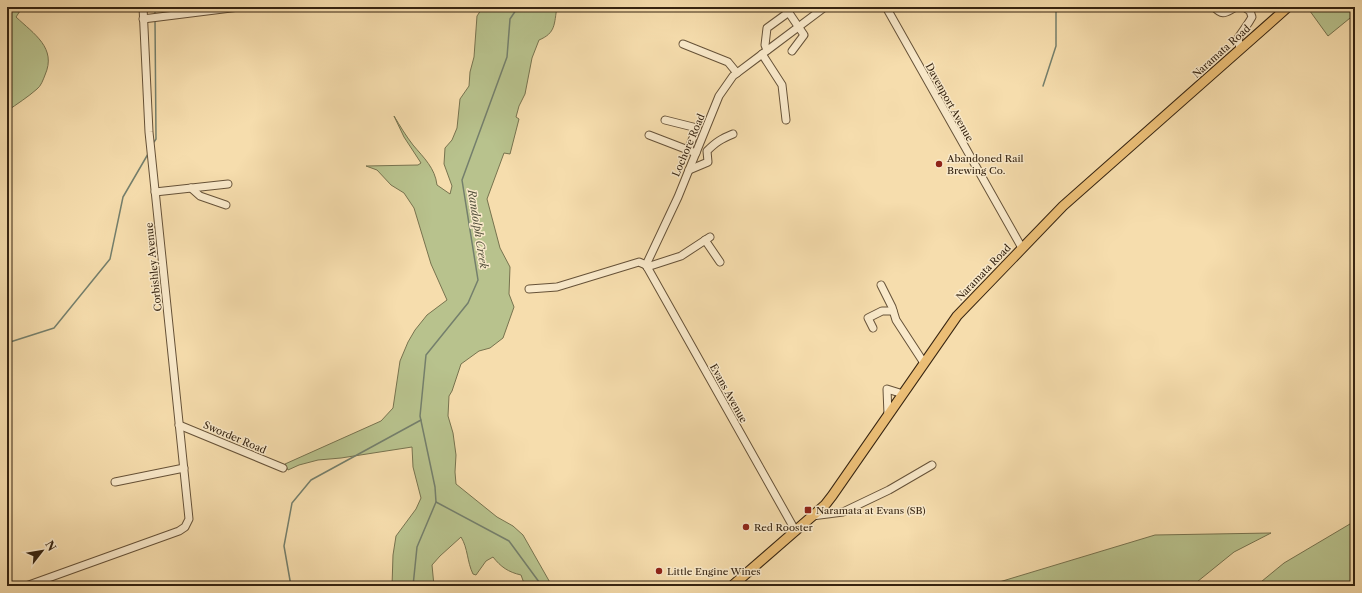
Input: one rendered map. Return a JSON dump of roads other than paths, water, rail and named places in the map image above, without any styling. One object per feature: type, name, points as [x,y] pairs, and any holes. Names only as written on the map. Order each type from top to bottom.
[{"type":"main road","name":"Naramata Road","points":[[732,586],[812,516],[832,496],[957,316],[1022,248],[1063,206],[1288,7]]},
{"type":"street","name":"Corbishley Avenue","points":[[26,586],[179,531],[187,524],[189,514],[149,132],[143,7]]},
{"type":"street","points":[[143,19],[239,7]]},
{"type":"street","name":"Lochore Road","points":[[647,266],[719,96],[737,72],[825,7]]},
{"type":"street","name":"Davenport Avenue","points":[[886,7],[1022,248]]},
{"type":"street","points":[[1214,7],[1219,12],[1225,13],[1236,7]]},
{"type":"street","points":[[1240,49],[1238,38],[1252,17],[1250,12],[1244,7]]},
{"type":"street","points":[[786,120],[782,85],[764,52],[764,45],[767,28],[787,10],[804,35],[792,51]]},
{"type":"street","points":[[682,44],[728,62],[737,72]]},
{"type":"street","points":[[665,120],[697,128],[688,150]]},
{"type":"street","points":[[688,170],[708,162],[707,151],[719,139],[733,134]]},
{"type":"street","points":[[649,135],[696,153]]},
{"type":"street","points":[[155,192],[228,184]]},
{"type":"street","points":[[191,188],[200,196],[226,205]]},
{"type":"street","points":[[529,289],[557,287],[639,262],[647,266],[681,256],[708,239],[720,262]]},
{"type":"street","name":"Evans Avenue","points":[[647,266],[795,530]]},
{"type":"street","points":[[881,285],[896,320],[909,342],[924,362]]},
{"type":"street","points":[[873,328],[868,318],[882,311],[893,311]]},
{"type":"street","points":[[888,415],[887,389],[903,394]]},
{"type":"street","name":"Sworder Road","points":[[179,425],[283,468]]},
{"type":"street","points":[[812,516],[843,512],[889,490],[932,465]]},
{"type":"street","points":[[115,482],[184,468]]},
{"type":"waterway","points":[[155,7],[155,15]]},
{"type":"waterway","name":"Randolph Creek","points":[[413,586],[417,547],[436,502],[435,487],[420,416],[426,355],[468,303],[478,280],[462,180],[507,57],[510,19],[518,7]]},
{"type":"waterway","points":[[1043,86],[1056,46],[1057,7]]},
{"type":"waterway","points":[[154,142],[156,139],[155,20]]},
{"type":"waterway","points":[[7,343],[54,328],[110,259],[123,197],[148,154]]},
{"type":"waterway","points":[[291,586],[284,546],[292,503],[311,480],[421,420]]},
{"type":"waterway","points":[[436,502],[509,541],[542,586]]},
{"type":"place","name":"Abandoned Rail Brewing Co.","points":[[939,164]]},
{"type":"place","name":"Naramata at Evans (SB)","points":[[808,510]]},
{"type":"place","name":"Red Rooster","points":[[746,527]]},
{"type":"place","name":"Little Engine Wines","points":[[659,571]]}]
